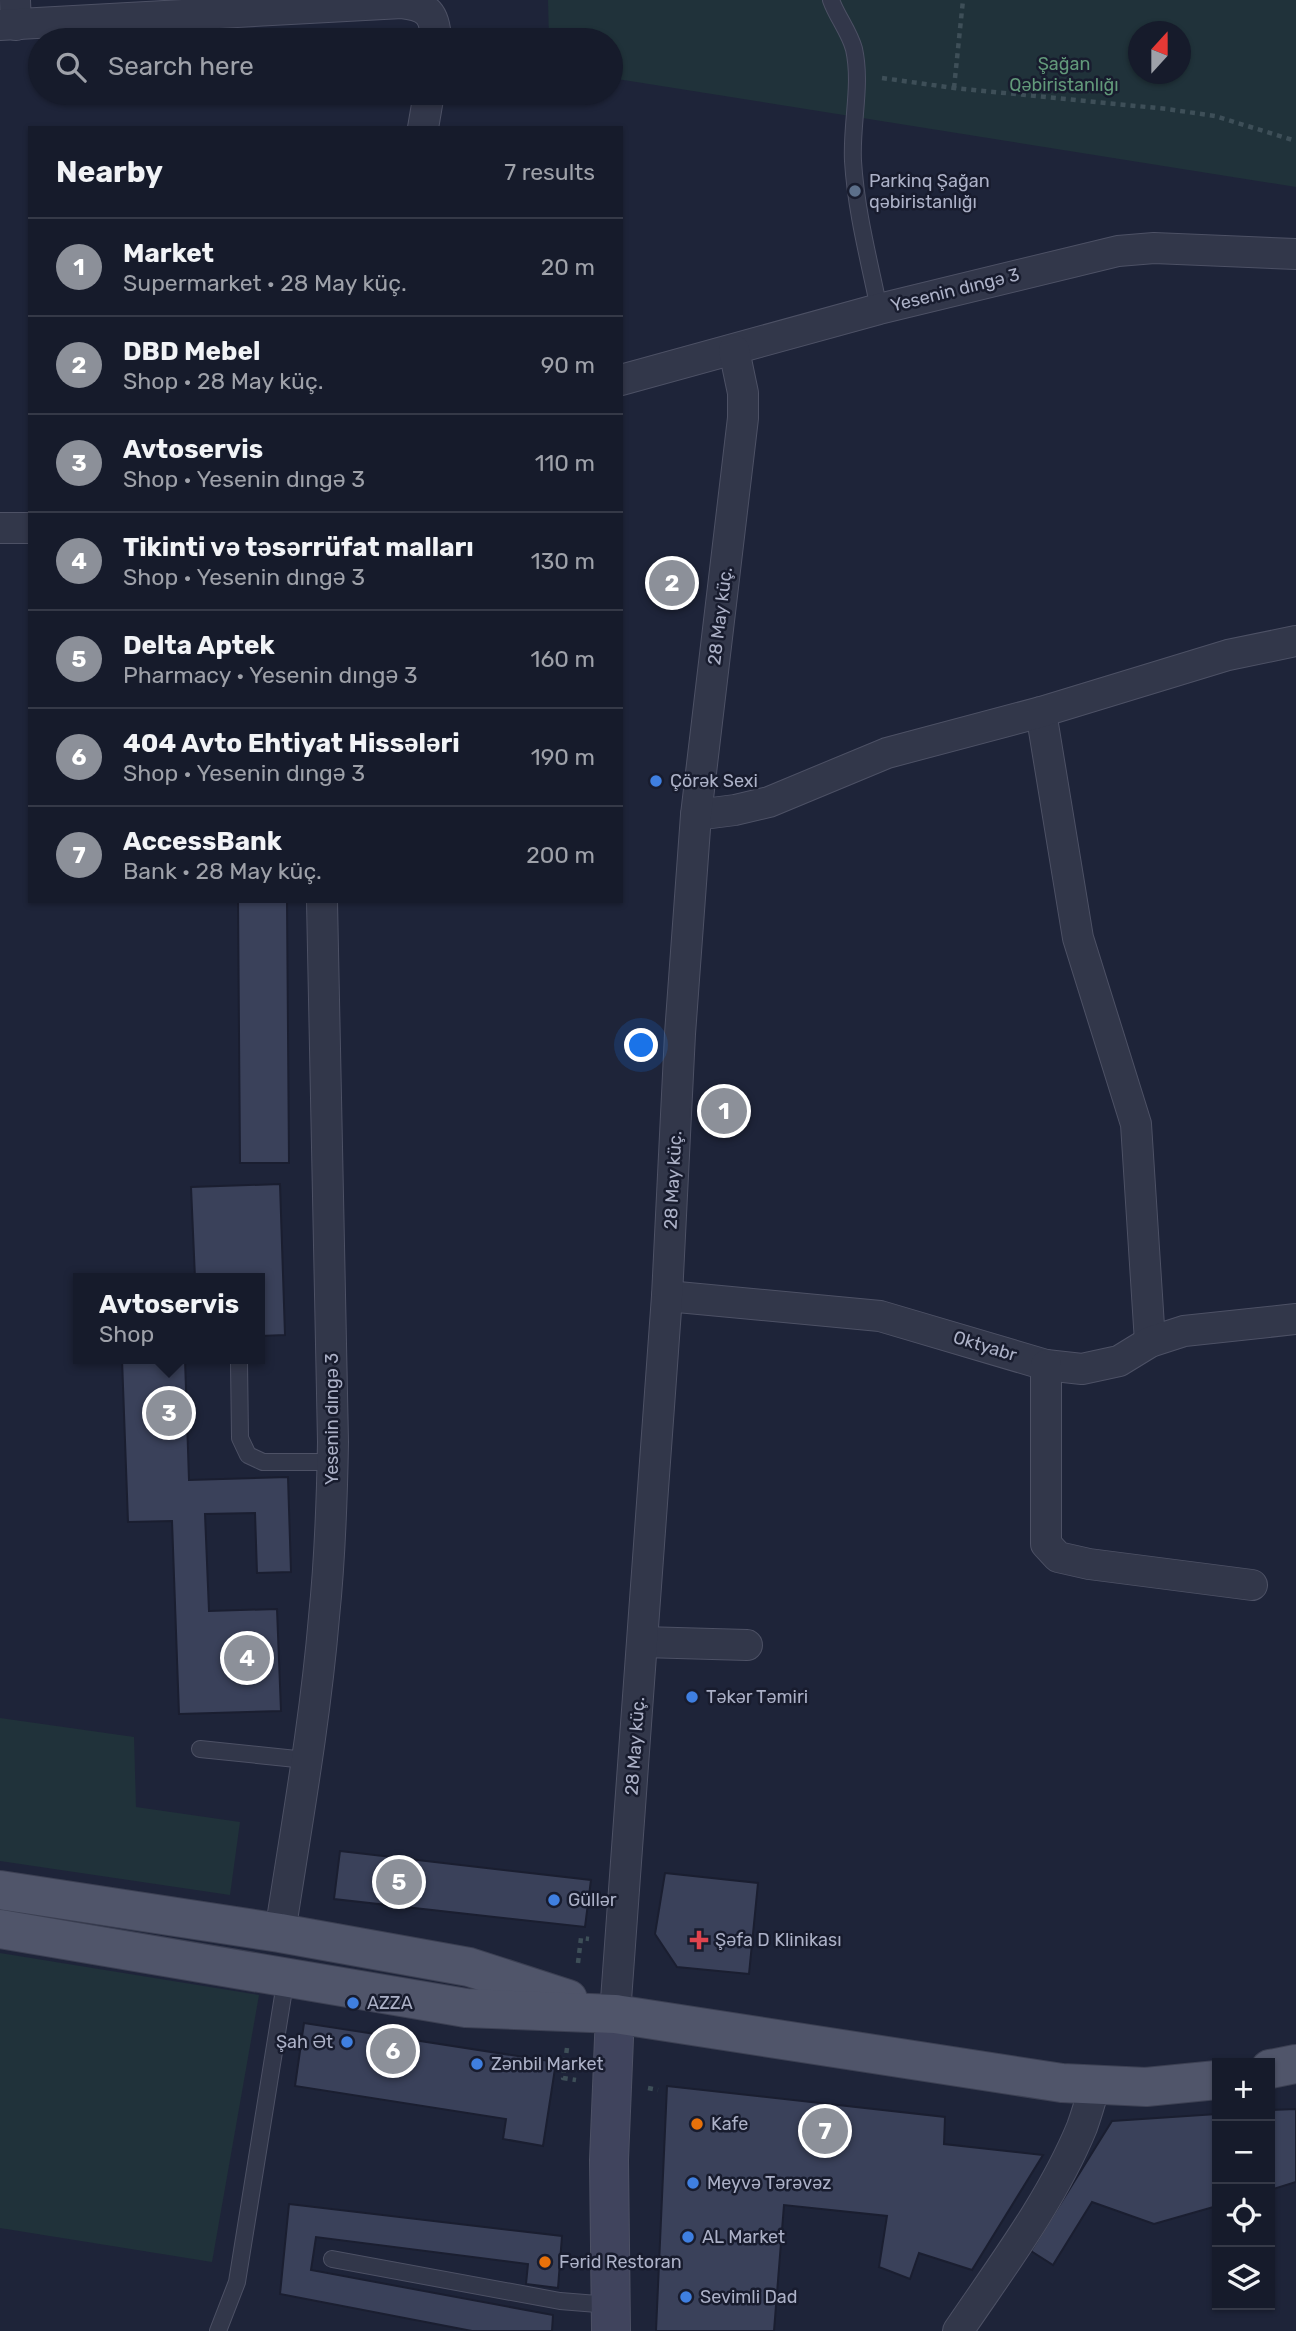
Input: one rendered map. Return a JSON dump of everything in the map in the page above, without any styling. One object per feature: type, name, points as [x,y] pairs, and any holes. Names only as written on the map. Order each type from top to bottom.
[{"type":"main road","points":[[0,1890],[280,1933],[469,1967],[615,2014]]},
{"type":"main road","points":[[0,1929],[466,2008],[615,2014],[1008,2075],[1095,2085],[1146,2087],[1212,2080]]},
{"type":"main road","points":[[610,2318],[609,2160],[615,2014]]},
{"type":"main road","points":[[1275,2068],[1296,2064]]},
{"type":"street","points":[[10,17],[232,6],[416,2],[435,21],[435,28]]},
{"type":"street","points":[[424,126],[427,105]]},
{"type":"street","name":"Yesenin dıngə 3","points":[[623,379],[879,309],[1118,251],[1154,248],[1296,254]]},
{"type":"street","name":"28 May küç.","points":[[615,2014],[667,1296],[680,1034],[696,815],[743,418],[743,393],[734,349]]},
{"type":"street","points":[[0,528],[28,528]]},
{"type":"street","points":[[696,815],[769,802],[887,753],[1041,712],[1228,656],[1296,641]]},
{"type":"street","points":[[1041,712],[1078,938],[1136,1125],[1150,1342]]},
{"type":"street","name":"Yesenin dıngə 3","points":[[280,1933],[325,1616],[333,1462],[321,903]]},
{"type":"street","name":"Oktyabr","points":[[667,1296],[880,1316],[935,1330],[1046,1365],[1082,1369],[1119,1361],[1150,1342],[1184,1331],[1296,1319]]},
{"type":"street","points":[[1046,1365],[1046,1544],[1058,1557],[1252,1585]]},
{"type":"street","points":[[643,1642],[747,1645]]},
{"type":"street","points":[[958,2331],[1025,2232],[1066,2162],[1083,2125],[1095,2085]]},
{"type":"lane","points":[[831,0],[854,50],[857,75],[854,167],[879,309]]},
{"type":"lane","points":[[239,1364],[240,1438],[248,1455],[263,1462],[333,1462]]},
{"type":"lane","points":[[200,1749],[306,1760]]},
{"type":"lane","points":[[218,2331],[237,2282],[286,1977]]},
{"type":"lane","points":[[332,2259],[559,2301],[610,2318]]},
{"type":"path","points":[[954,88],[963,0]]},
{"type":"path","points":[[857,75],[1215,116],[1296,141]]},
{"type":"green space","name":"Şağan Qəbiristanlığı","points":[[548,0],[1296,0],[1296,187],[623,80],[623,28],[549,28]]},
{"type":"green space","points":[[0,1718],[134,1737],[136,1807],[240,1822],[230,1895],[0,1861]]},
{"type":"green space","points":[[0,1953],[259,1995],[212,2262],[0,2228]]},
{"type":"building","points":[[238,903],[287,903],[289,1163],[240,1163]]},
{"type":"building","points":[[280,1184],[285,1335],[265,1336],[265,1273],[195,1273],[191,1187]]},
{"type":"building","points":[[122,1364],[185,1364],[189,1480],[288,1477],[291,1572],[257,1573],[255,1513],[205,1514],[209,1611],[277,1609],[281,1711],[179,1714],[172,1521],[128,1522]]},
{"type":"building","points":[[340,1851],[591,1880],[585,1927],[334,1899]]},
{"type":"building","points":[[665,1873],[758,1883],[749,1974],[677,1967],[655,1934]]},
{"type":"building","points":[[304,2023],[556,2062],[543,2146],[503,2139],[506,2119],[295,2086]]},
{"type":"building","points":[[667,2086],[945,2117],[944,2144],[1043,2155],[972,2270],[919,2253],[910,2279],[879,2267],[887,2216],[784,2205],[774,2331],[656,2331]]},
{"type":"building","points":[[1296,2109],[1296,2182],[1275,2188],[1275,2121],[1275,2110]]},
{"type":"building","points":[[1212,2114],[1212,2207],[1154,2224],[1092,2202],[1053,2265],[1031,2251],[1112,2121]]},
{"type":"building","points":[[289,2204],[562,2236],[558,2288],[526,2284],[528,2264],[316,2237],[311,2270],[553,2315],[552,2331],[472,2331],[280,2294]]},
{"type":"place","name":"Parkinq Şağan qəbiristanlığı","points":[[855,191]]},
{"type":"place","name":"DBD Mebel","points":[[672,583]]},
{"type":"place","name":"Çörək Sexi","points":[[656,781]]},
{"type":"place","name":"Market","points":[[724,1111]]},
{"type":"place","name":"Avtoservis","points":[[169,1413]]},
{"type":"place","name":"Tikinti və təsərrüfat malları","points":[[247,1658]]},
{"type":"place","name":"Təkər Təmiri","points":[[692,1697]]},
{"type":"place","name":"Delta Aptek","points":[[399,1882]]},
{"type":"place","name":"Güllər","points":[[554,1900]]},
{"type":"place","name":"Şəfa D Klinikası","points":[[699,1940]]},
{"type":"place","name":"AZZA","points":[[353,2003]]},
{"type":"place","name":"Şah Ət","points":[[347,2042]]},
{"type":"place","name":"404 Avto Ehtiyat Hissələri","points":[[393,2051]]},
{"type":"place","name":"Zənbil Market","points":[[477,2064]]},
{"type":"place","name":"Kafe","points":[[697,2124]]},
{"type":"place","name":"AccessBank","points":[[825,2131]]},
{"type":"place","name":"Meyvə Tərəvəz","points":[[693,2183]]},
{"type":"place","name":"AL Market","points":[[688,2237]]},
{"type":"place","name":"Fərid Restoran","points":[[545,2262]]},
{"type":"place","name":"Sevimli Dad","points":[[686,2297]]}]
